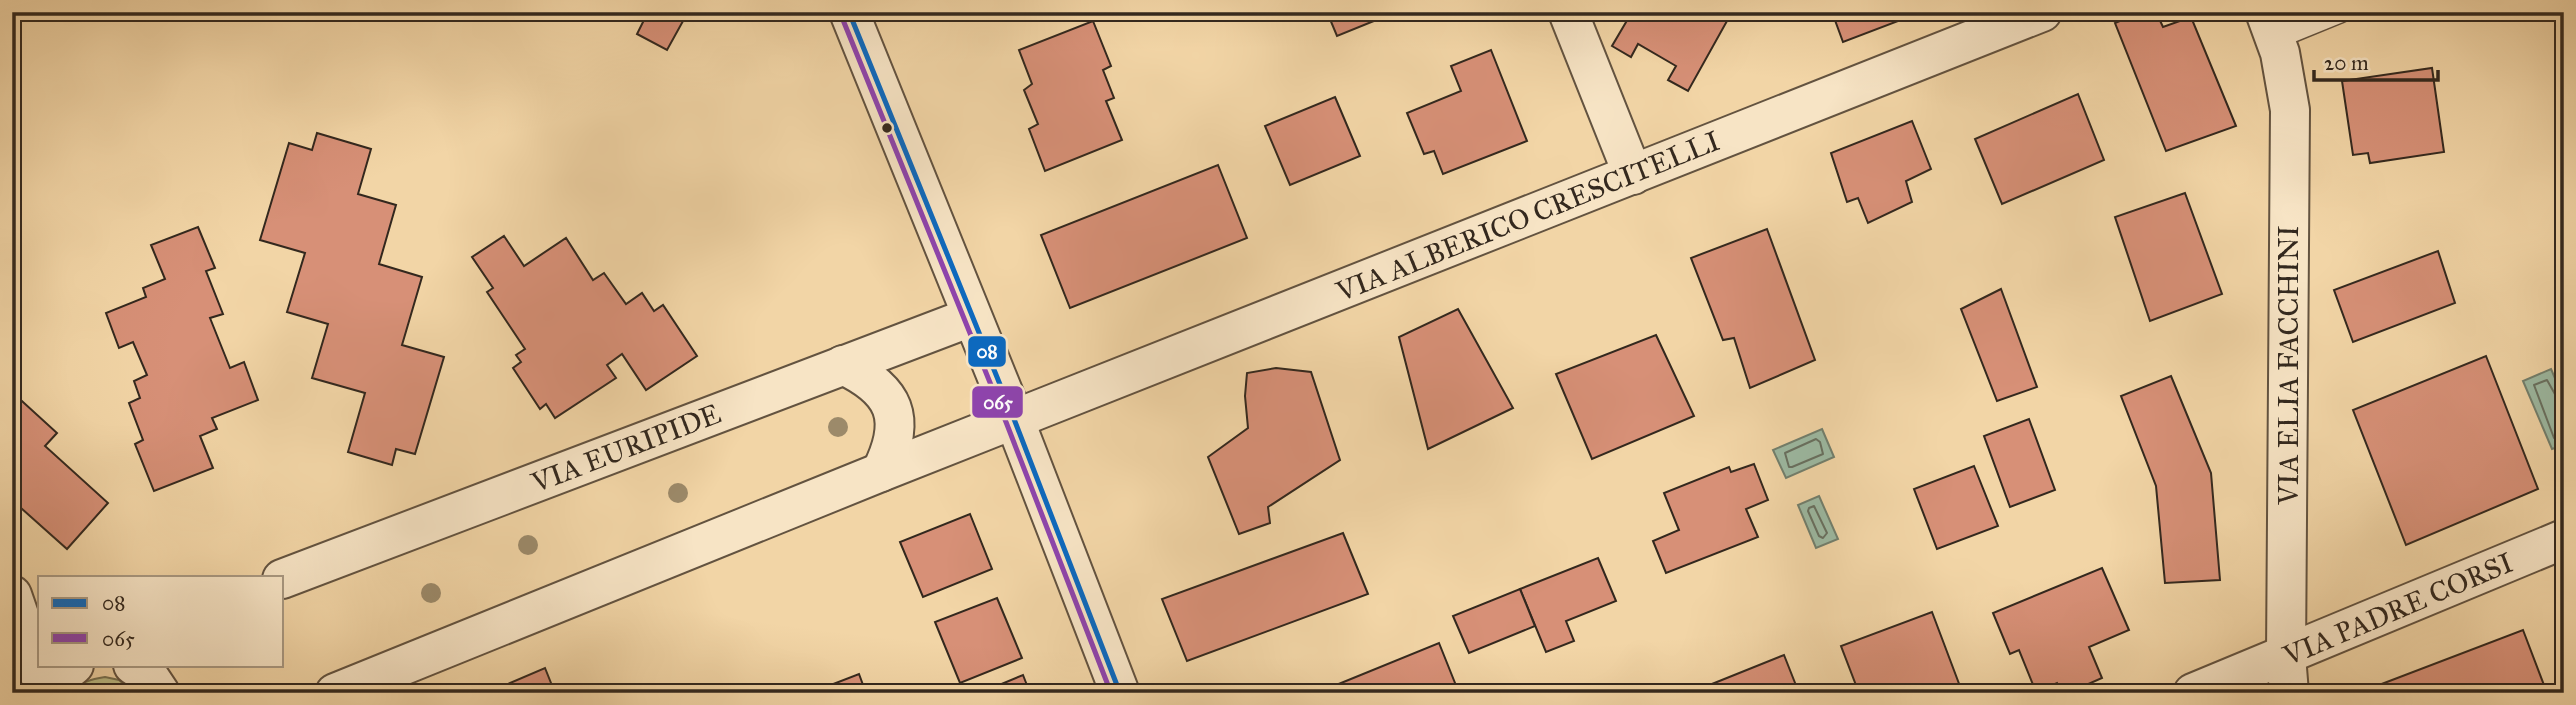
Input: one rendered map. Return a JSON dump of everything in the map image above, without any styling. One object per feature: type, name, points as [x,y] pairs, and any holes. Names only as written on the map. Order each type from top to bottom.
[{"type":"street","points":[[849,12],[1014,419],[1120,693]]},
{"type":"street","points":[[1568,12],[1633,175]]},
{"type":"street","name":"VIA ALBERICO CRESCITELLI","points":[[1014,419],[2042,12]]},
{"type":"street","name":"VIA ELIA FACCHINI","points":[[2270,25],[2287,82],[2290,124],[2287,674]]},
{"type":"street","name":"VIA EURIPIDE","points":[[284,578],[971,317]]},
{"type":"street","points":[[843,365],[873,382],[892,405],[894,432],[881,472]]},
{"type":"street","points":[[335,693],[1014,419]]},
{"type":"street","name":"VIA PADRE CORSI","points":[[2193,693],[2287,674],[2564,539]]},
{"type":"street","points":[[12,593],[38,611]]},
{"type":"street","points":[[12,593],[47,693]]},
{"type":"street","points":[[47,693],[58,678],[73,666]]},
{"type":"street","points":[[134,666],[148,675],[160,693]]},
{"type":"lane","points":[[2270,25],[2340,12]]},
{"type":"green space","points":[[105,677],[119,680],[134,693],[71,693],[86,682]]},
{"type":"water","points":[[2551,369],[2564,399],[2564,445],[2552,449],[2523,381]]},
{"type":"water","points":[[1822,429],[1834,457],[1786,478],[1773,450]]},
{"type":"water","points":[[1819,496],[1838,539],[1816,548],[1798,505]]},
{"type":"building","points":[[648,12],[688,12],[667,50],[637,34]]},
{"type":"building","points":[[1327,12],[1396,12],[1337,36]]},
{"type":"building","points":[[1632,12],[1732,12],[1688,91],[1668,80],[1676,66],[1638,44],[1631,57],[1612,46]]},
{"type":"building","points":[[1832,12],[1913,12],[1914,15],[1843,42]]},
{"type":"building","points":[[2141,12],[2156,12],[2163,27],[2191,17],[2236,126],[2166,151],[2115,23]]},
{"type":"building","points":[[1093,21],[1111,66],[1103,70],[1114,98],[1106,101],[1122,140],[1045,171],[1029,129],[1038,124],[1024,90],[1032,84],[1019,50]]},
{"type":"building","points":[[1491,50],[1527,141],[1443,174],[1434,151],[1424,154],[1407,113],[1461,91],[1451,66]]},
{"type":"building","points":[[2432,68],[2444,152],[2370,163],[2368,153],[2353,155],[2342,81]]},
{"type":"building","points":[[2078,94],[2104,160],[2002,204],[1975,139]]},
{"type":"building","points":[[1335,97],[1360,156],[1290,185],[1265,126]]},
{"type":"building","points":[[1912,121],[1931,169],[1906,181],[1912,202],[1868,223],[1858,198],[1847,202],[1831,153]]},
{"type":"building","points":[[317,133],[371,149],[358,194],[396,205],[379,264],[422,277],[402,345],[444,357],[415,454],[396,449],[392,465],[348,452],[365,393],[312,378],[328,324],[287,312],[305,253],[260,240],[289,143],[312,150]]},
{"type":"building","points":[[1218,165],[1247,238],[1070,308],[1041,235]]},
{"type":"building","points":[[2185,193],[2222,294],[2150,321],[2115,217]]},
{"type":"building","points":[[198,227],[215,268],[206,271],[223,314],[210,318],[230,368],[244,362],[258,400],[212,418],[217,429],[200,436],[213,468],[154,491],[135,444],[143,440],[129,403],[140,398],[134,381],[147,375],[133,342],[119,348],[106,313],[146,297],[143,288],[165,279],[151,245]]},
{"type":"building","points":[[1767,229],[1815,360],[1750,388],[1734,338],[1723,340],[1691,258]]},
{"type":"building","points":[[504,236],[524,266],[566,238],[593,280],[604,273],[626,304],[642,293],[654,311],[663,305],[697,356],[646,390],[622,354],[607,365],[616,378],[555,418],[546,404],[540,409],[513,368],[521,362],[516,355],[525,349],[487,292],[493,288],[472,257]]},
{"type":"building","points":[[2438,251],[2455,303],[2353,342],[2334,290]]},
{"type":"building","points":[[2001,289],[2037,387],[1997,401],[1961,309]]},
{"type":"building","points":[[1458,309],[1513,408],[1428,449],[1399,337]]},
{"type":"building","points":[[1656,335],[1694,416],[1592,459],[1556,374]]},
{"type":"building","points":[[2486,356],[2538,489],[2406,545],[2353,410]]},
{"type":"building","points":[[1276,368],[1311,372],[1340,460],[1268,507],[1270,523],[1239,534],[1208,457],[1248,428],[1245,396],[1247,373]]},
{"type":"building","points":[[2171,376],[2211,473],[2220,580],[2165,583],[2156,486],[2121,396]]},
{"type":"building","points":[[12,392],[57,433],[45,446],[108,503],[67,549],[12,500]]},
{"type":"building","points":[[2029,419],[2055,490],[2010,507],[1984,436]]},
{"type":"building","points":[[1754,464],[1768,500],[1746,509],[1758,537],[1666,573],[1653,541],[1679,530],[1664,493],[1729,467],[1731,472]]},
{"type":"building","points":[[1974,466],[1998,526],[1937,549],[1914,489]]},
{"type":"building","points":[[970,514],[992,569],[923,597],[900,542]]},
{"type":"building","points":[[1343,533],[1368,594],[1187,661],[1162,599]]},
{"type":"building","points":[[1598,558],[1616,601],[1566,621],[1574,641],[1546,652],[1520,589]]},
{"type":"building","points":[[2102,568],[2129,630],[2089,647],[2102,678],[2068,693],[2061,693],[2057,683],[2036,692],[2019,650],[2010,654],[1993,613]]},
{"type":"building","points":[[1520,589],[1535,626],[1469,653],[1453,616]]},
{"type":"building","points":[[997,598],[1022,658],[960,683],[935,622]]},
{"type":"building","points":[[1932,612],[1961,689],[1952,693],[1859,693],[1841,646]]},
{"type":"building","points":[[2523,630],[2547,693],[2358,693]]},
{"type":"building","points":[[1439,643],[1459,693],[1319,693],[1319,692]]},
{"type":"building","points":[[1784,655],[1799,693],[1692,693],[1692,692]]},
{"type":"building","points":[[545,668],[555,693],[489,692]]},
{"type":"building","points":[[859,674],[866,693],[810,693]]},
{"type":"building","points":[[1023,675],[1030,693],[980,693]]},
{"type":"transit line","name":"08","points":[[849,12],[1014,419],[1120,693]]},
{"type":"transit line","name":"065","points":[[841,15],[1006,422],[1111,693]]}]
